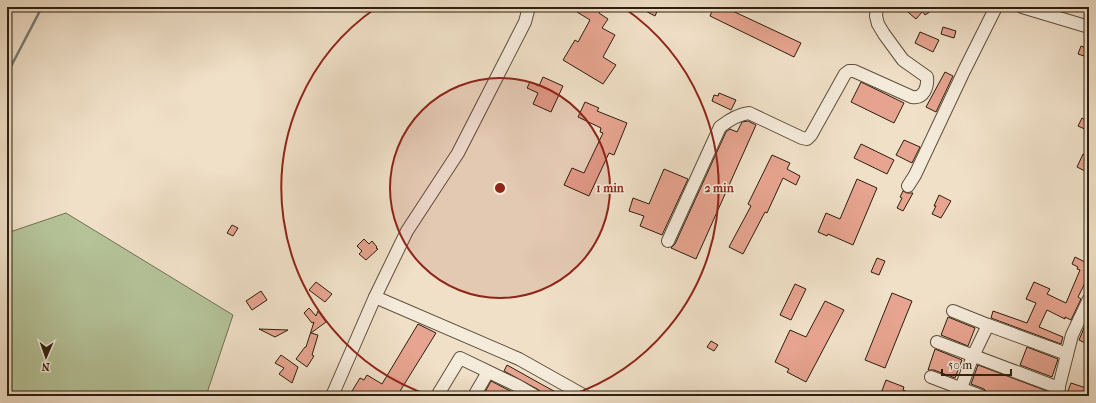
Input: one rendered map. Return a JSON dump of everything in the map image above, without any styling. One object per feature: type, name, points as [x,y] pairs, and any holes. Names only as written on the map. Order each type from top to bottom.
[{"type":"street","points":[[332,396],[375,297],[407,231],[458,153],[526,22],[530,7]]},
{"type":"street","points":[[668,241],[720,127],[729,120],[742,114],[749,113],[807,139],[811,135],[845,74],[849,71],[854,71],[912,97],[918,98],[922,95],[927,82],[927,77],[903,60],[884,34],[878,24],[876,16],[877,7]]},
{"type":"street","points":[[908,186],[915,175],[996,7]]},
{"type":"street","points":[[1022,7],[1089,27]]},
{"type":"street","points":[[375,297],[519,359],[585,396]]},
{"type":"street","points":[[937,342],[1058,392],[1072,335],[1089,299]]},
{"type":"street","points":[[953,311],[988,326],[1067,354]]},
{"type":"street","points":[[959,392],[973,356],[988,326]]},
{"type":"street","points":[[437,396],[460,358],[488,372],[515,391],[535,396]]},
{"type":"street","points":[[474,396],[488,372]]},
{"type":"street","points":[[931,377],[959,392],[981,396]]},
{"type":"green space","points":[[66,213],[233,315],[206,396],[7,396],[7,233]]},
{"type":"building","points":[[580,7],[604,7],[599,13],[608,19],[602,28],[615,35],[603,57],[616,65],[603,84],[563,60],[575,40],[578,42],[590,20],[577,12]]},
{"type":"building","points":[[638,7],[659,7],[655,16]]},
{"type":"building","points":[[714,7],[724,7],[801,43],[794,57],[710,16]]},
{"type":"building","points":[[902,7],[915,7],[922,12],[916,19]]},
{"type":"building","points":[[919,7],[937,7],[925,15]]},
{"type":"building","points":[[943,27],[956,31],[954,38],[941,34]]},
{"type":"building","points":[[920,32],[939,40],[933,52],[915,43]]},
{"type":"building","points":[[1081,46],[1089,49],[1087,57],[1078,54]]},
{"type":"building","points":[[945,72],[953,76],[936,112],[926,107]]},
{"type":"building","points":[[543,77],[563,86],[551,112],[533,104],[538,93],[527,88],[530,82],[539,86]]},
{"type":"building","points":[[861,82],[904,103],[894,123],[851,102]]},
{"type":"building","points":[[719,93],[736,100],[731,110],[712,101],[714,95],[718,96]]},
{"type":"building","points":[[585,102],[599,108],[597,111],[627,123],[614,155],[609,153],[589,196],[564,185],[572,168],[584,173],[603,133],[600,132],[601,128],[578,117]]},
{"type":"building","points":[[1082,118],[1089,122],[1089,131],[1078,126]]},
{"type":"building","points":[[748,121],[756,125],[696,259],[671,248],[675,244],[726,132],[730,129],[737,132],[742,122]]},
{"type":"building","points":[[904,140],[920,147],[912,163],[896,155]]},
{"type":"building","points":[[861,144],[894,160],[887,174],[854,158]]},
{"type":"building","points":[[1083,154],[1089,157],[1089,173],[1077,167]]},
{"type":"building","points":[[772,155],[790,163],[787,169],[800,176],[796,185],[783,178],[767,213],[765,212],[743,254],[729,247],[751,206],[748,204]]},
{"type":"building","points":[[664,169],[688,179],[662,235],[640,226],[644,216],[629,211],[633,198],[649,204]]},
{"type":"building","points":[[857,179],[877,188],[853,245],[828,234],[827,236],[818,232],[826,213],[840,219]]},
{"type":"building","points":[[903,191],[913,193],[903,211],[897,208],[902,198],[900,197]]},
{"type":"building","points":[[939,195],[951,201],[941,218],[932,214]]},
{"type":"building","points":[[232,225],[238,228],[233,236],[227,233]]},
{"type":"building","points":[[364,239],[369,244],[372,241],[378,249],[366,260],[359,254],[362,251],[357,246]]},
{"type":"building","points":[[1075,257],[1089,264],[1089,280],[1087,279],[1078,297],[1081,299],[1071,320],[1065,317],[1065,319],[1047,310],[1039,327],[1063,337],[1061,344],[991,318],[993,311],[1027,323],[1036,303],[1026,299],[1034,282],[1050,289],[1047,294],[1066,303],[1080,270],[1072,264]]},
{"type":"building","points":[[877,258],[885,261],[879,275],[871,272]]},
{"type":"building","points":[[316,282],[332,294],[325,302],[309,290]]},
{"type":"building","points":[[795,284],[806,289],[791,320],[780,315]]},
{"type":"building","points":[[261,291],[267,300],[252,310],[246,301]]},
{"type":"building","points":[[892,293],[912,301],[885,368],[865,360]]},
{"type":"building","points":[[825,301],[844,310],[806,382],[787,372],[789,369],[775,362],[790,330],[806,337]]},
{"type":"building","points":[[309,308],[316,316],[318,311],[326,322],[311,333],[318,335],[312,355],[314,356],[307,367],[296,359],[306,347],[314,322],[312,323],[304,313]]},
{"type":"building","points":[[948,317],[975,328],[968,346],[941,335]]},
{"type":"building","points":[[418,324],[436,333],[397,396],[349,396],[360,378],[364,380],[367,375],[382,384]]},
{"type":"building","points":[[1084,328],[1089,330],[1089,345],[1079,340]]},
{"type":"building","points":[[259,329],[288,330],[275,337]]},
{"type":"building","points":[[711,341],[718,345],[714,351],[707,347]]},
{"type":"building","points":[[1027,347],[1058,359],[1052,377],[1020,365]]},
{"type":"building","points":[[935,349],[962,360],[955,378],[934,370],[928,370]]},
{"type":"building","points":[[281,355],[298,367],[292,383],[279,374],[284,368],[275,363]]},
{"type":"building","points":[[507,365],[563,396],[542,396],[539,390],[504,371]]},
{"type":"building","points":[[978,365],[1047,391],[1045,396],[988,396],[984,389],[971,384]]},
{"type":"building","points":[[886,380],[904,387],[903,390],[917,396],[880,396]]},
{"type":"building","points":[[491,381],[514,393],[520,396],[483,396]]},
{"type":"building","points":[[1071,383],[1089,389],[1089,396],[1066,396]]},
{"type":"waterway","points":[[7,74],[42,7]]}]
